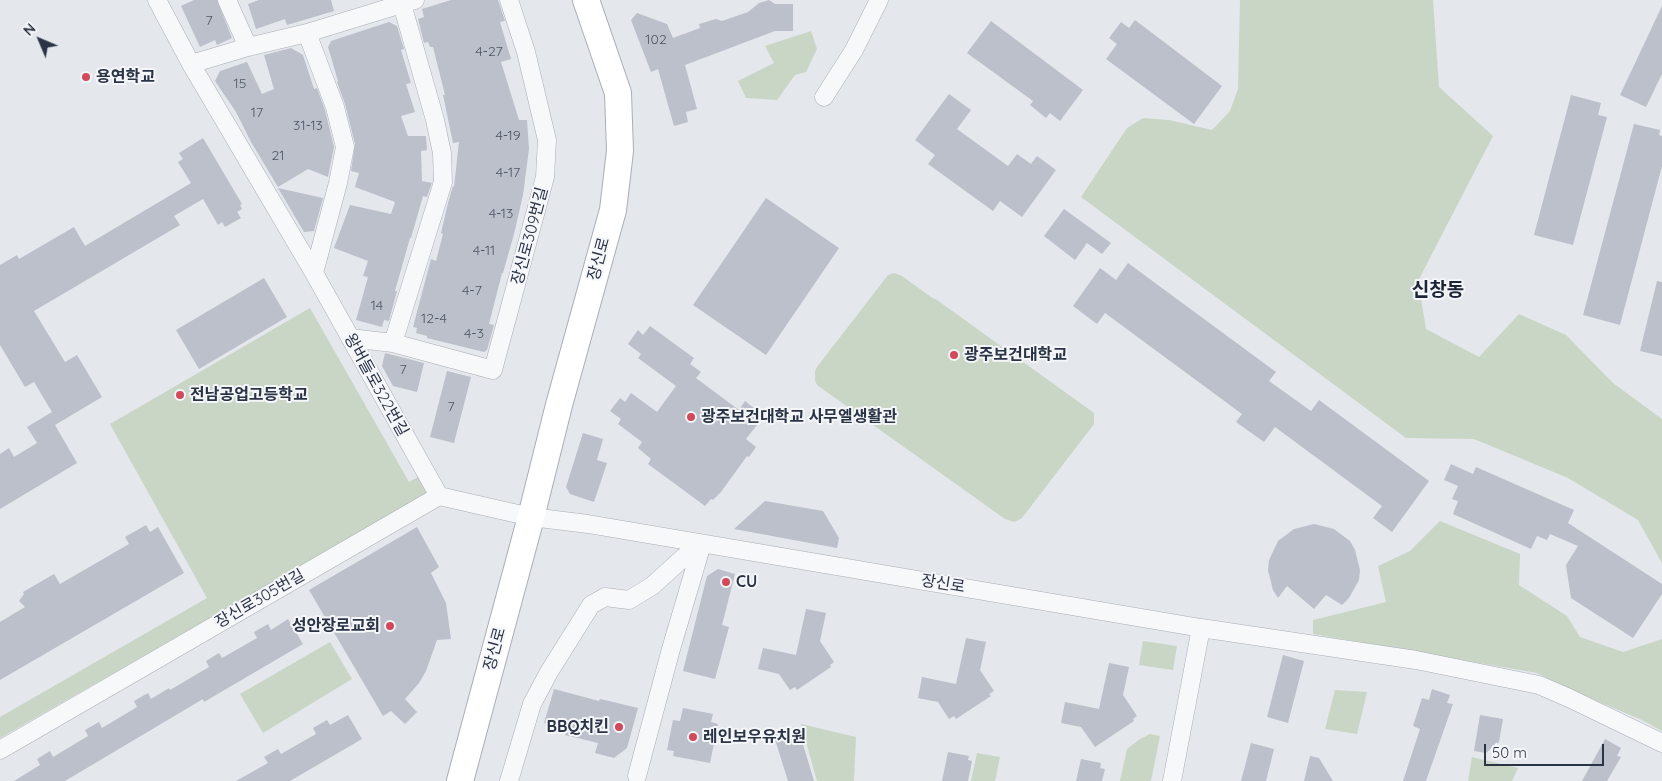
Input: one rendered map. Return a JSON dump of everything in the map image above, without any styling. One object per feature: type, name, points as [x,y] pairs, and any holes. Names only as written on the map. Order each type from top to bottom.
[{"type":"main road","name":"장신로","points":[[460,781],[559,404],[613,210],[620,151],[618,93],[586,0]]},
{"type":"street","name":"왕버들로322번길","points":[[156,0],[191,64],[314,273],[439,496]]},
{"type":"street","points":[[227,0],[248,47]]},
{"type":"street","name":"장신로309번길","points":[[350,338],[393,343],[493,370],[545,177],[547,140],[526,52],[509,0]]},
{"type":"street","points":[[824,97],[854,50],[879,0]]},
{"type":"street","points":[[191,64],[248,47],[307,33],[409,2],[442,153],[443,182],[393,343]]},
{"type":"street","points":[[307,33],[335,107],[345,146],[338,183],[314,273]]},
{"type":"street","points":[[439,496],[531,516]]},
{"type":"street","name":"장신로305번길","points":[[0,750],[439,496]]},
{"type":"street","name":"장신로","points":[[531,516],[1170,621],[1201,628],[1416,660],[1539,685],[1662,743]]},
{"type":"street","points":[[509,781],[532,704],[549,672],[591,605],[605,597],[628,600],[652,586],[684,557],[702,544]]},
{"type":"street","points":[[637,776],[671,649],[702,544]]},
{"type":"street","points":[[1172,781],[1201,628]]},
{"type":"green space","points":[[1240,0],[1433,0],[1439,87],[1493,136],[1418,281],[1426,329],[1479,357],[1519,314],[1566,335],[1613,383],[1662,419],[1662,563],[1638,520],[1568,478],[1474,439],[1406,438],[1081,197],[1127,128],[1143,118],[1169,120],[1212,130],[1230,111],[1238,89]]},
{"type":"green space","points":[[811,31],[817,49],[806,72],[795,75],[777,100],[746,98],[738,81],[774,63],[765,46]]},
{"type":"green space","points":[[894,273],[902,276],[937,300],[1094,413],[1094,424],[1022,518],[1014,522],[1005,519],[817,385],[815,371],[817,367],[888,275]]},
{"type":"green space","points":[[310,308],[409,482],[418,477],[427,494],[0,738],[0,717],[207,598],[110,424]]},
{"type":"green space","points":[[1440,521],[1520,554],[1519,585],[1567,616],[1580,637],[1623,652],[1662,639],[1662,731],[1642,720],[1573,691],[1537,673],[1313,634],[1313,620],[1386,602],[1378,566],[1410,551]]},
{"type":"green space","points":[[1143,641],[1177,646],[1173,670],[1139,665]]},
{"type":"green space","points":[[330,642],[352,679],[263,733],[240,694]]},
{"type":"green space","points":[[1335,690],[1367,692],[1357,734],[1325,729]]},
{"type":"green space","points":[[801,724],[856,737],[854,781],[817,781]]},
{"type":"green space","points":[[1150,734],[1160,736],[1151,781],[1120,781],[1127,749]]},
{"type":"green space","points":[[977,753],[1000,757],[995,781],[971,781]]},
{"type":"green space","points":[[1472,757],[1518,768],[1512,781],[1468,781]]},
{"type":"building","points":[[194,0],[217,0],[232,38],[217,45],[215,40],[200,47],[181,6]]},
{"type":"building","points":[[259,0],[331,0],[334,11],[287,25],[285,19],[256,29],[248,4]]},
{"type":"building","points":[[451,0],[498,0],[505,21],[500,22],[511,59],[501,62],[519,120],[527,120],[529,149],[523,195],[489,324],[494,325],[487,350],[484,352],[427,338],[427,336],[416,333],[417,328],[413,327],[431,259],[436,261],[443,234],[441,233],[448,203],[454,187],[459,142],[453,143],[443,95],[445,95],[433,47],[430,47],[428,42],[424,43],[418,19],[424,17],[422,9]]},
{"type":"building","points":[[769,0],[775,4],[793,4],[793,31],[775,31],[685,65],[697,109],[686,112],[688,122],[674,126],[658,69],[651,72],[631,20],[637,13],[667,24],[673,38],[700,28],[699,24],[716,19],[722,21],[748,12],[759,3]]},
{"type":"building","points":[[1662,6],[1662,74],[1646,107],[1620,95]]},
{"type":"building","points":[[1135,20],[1222,86],[1194,124],[1106,59],[1117,44],[1109,38],[1121,22],[1129,28]]},
{"type":"building","points":[[991,21],[1083,90],[1060,121],[1050,113],[1046,118],[1030,105],[1033,101],[967,53]]},
{"type":"building","points":[[389,22],[397,26],[404,49],[401,50],[411,83],[406,84],[415,112],[401,116],[408,136],[426,136],[427,150],[421,151],[422,181],[432,183],[427,197],[423,196],[395,291],[397,291],[389,321],[384,320],[382,327],[356,320],[368,277],[363,276],[368,261],[334,248],[350,205],[391,214],[395,202],[355,187],[359,173],[351,171],[355,144],[328,47],[331,41]]},
{"type":"building","points":[[291,48],[303,55],[314,89],[317,88],[325,110],[334,147],[328,177],[308,169],[278,187],[251,142],[236,112],[215,81],[220,71],[247,62],[262,94],[274,89],[264,55]]},
{"type":"building","points":[[949,94],[971,110],[957,129],[1008,166],[1017,154],[1031,164],[1037,156],[1056,170],[1022,217],[1000,201],[993,211],[928,164],[935,155],[915,140]]},
{"type":"building","points":[[1571,95],[1601,103],[1598,115],[1607,117],[1573,245],[1534,235]]},
{"type":"building","points":[[1634,124],[1660,130],[1659,135],[1662,136],[1662,166],[1620,325],[1583,315]]},
{"type":"building","points":[[203,138],[242,204],[240,205],[242,209],[237,212],[241,218],[225,227],[222,222],[218,225],[203,199],[174,216],[180,225],[34,311],[65,362],[77,355],[102,397],[55,425],[77,463],[0,509],[0,454],[9,448],[14,457],[37,443],[27,427],[52,412],[34,382],[25,387],[0,345],[0,265],[17,255],[19,259],[74,227],[85,246],[191,183],[178,162],[183,159],[179,153]]},
{"type":"building","points":[[278,188],[323,198],[314,231],[304,232]]},
{"type":"building","points":[[766,198],[839,248],[766,355],[693,305]]},
{"type":"building","points":[[1064,209],[1111,243],[1102,254],[1087,243],[1075,260],[1044,236]]},
{"type":"building","points":[[1128,263],[1276,372],[1269,381],[1311,411],[1319,400],[1429,481],[1392,532],[1373,518],[1382,506],[1275,427],[1264,442],[1236,422],[1242,414],[1105,313],[1097,324],[1073,306],[1100,268],[1116,280]]},
{"type":"building","points":[[264,278],[287,317],[199,369],[176,330]]},
{"type":"building","points":[[1657,281],[1662,282],[1662,356],[1640,351]]},
{"type":"building","name":"광주보건대학교 사무엘생활관","points":[[650,326],[694,358],[690,364],[701,372],[696,378],[739,410],[745,401],[764,416],[746,439],[756,447],[749,457],[747,456],[721,492],[705,506],[648,464],[651,459],[638,448],[642,442],[618,424],[621,419],[610,411],[620,398],[625,402],[631,393],[657,412],[676,386],[638,358],[641,354],[628,344],[638,330],[643,335]]},
{"type":"building","points":[[385,353],[424,363],[417,392],[393,386],[382,366]]},
{"type":"building","points":[[447,371],[471,377],[454,443],[430,437]]},
{"type":"building","points":[[583,433],[603,439],[597,460],[607,463],[594,502],[570,494],[566,487]]},
{"type":"building","points":[[1451,464],[1473,474],[1476,467],[1574,510],[1568,523],[1662,584],[1662,594],[1633,638],[1571,598],[1566,565],[1578,546],[1550,534],[1547,540],[1537,536],[1531,549],[1453,514],[1458,501],[1452,499],[1458,486],[1444,480]]},
{"type":"building","points":[[765,501],[823,511],[839,538],[837,548],[734,529]]},
{"type":"building","points":[[1314,524],[1334,529],[1350,541],[1355,550],[1360,570],[1359,580],[1349,598],[1342,605],[1326,595],[1314,609],[1287,586],[1278,598],[1273,590],[1268,570],[1269,560],[1278,541],[1294,529]]},
{"type":"building","points":[[146,525],[150,532],[158,527],[184,573],[0,680],[0,622],[25,607],[19,601],[24,594],[23,592],[54,574],[60,584],[129,544],[125,537]]},
{"type":"building","name":"성안장로교회","points":[[417,527],[439,567],[431,573],[446,603],[451,639],[437,640],[426,671],[419,683],[405,699],[417,712],[405,724],[391,711],[383,716],[309,590]]},
{"type":"building","points":[[718,569],[735,574],[722,625],[729,627],[715,679],[683,671],[707,576]]},
{"type":"building","points":[[806,609],[826,613],[820,641],[834,662],[830,665],[831,667],[797,690],[795,687],[790,690],[779,674],[758,669],[763,648],[796,655]]},
{"type":"building","points":[[288,619],[303,644],[204,702],[203,699],[65,781],[14,781],[40,765],[37,759],[50,751],[53,757],[88,736],[85,730],[99,722],[102,728],[137,707],[134,701],[148,693],[151,699],[169,688],[170,690],[209,667],[206,661],[219,653],[222,658],[257,638],[254,632],[268,624],[271,630]]},
{"type":"building","points":[[966,638],[986,642],[980,670],[994,691],[989,694],[991,696],[956,719],[954,716],[949,719],[938,702],[918,698],[922,677],[956,684]]},
{"type":"building","points":[[1283,655],[1304,661],[1288,723],[1267,717]]},
{"type":"building","points":[[1109,663],[1129,667],[1123,695],[1137,716],[1133,719],[1134,721],[1095,747],[1081,727],[1061,723],[1065,702],[1099,709]]},
{"type":"building","points":[[554,689],[599,701],[600,699],[638,708],[627,748],[614,758],[595,753],[598,743],[565,735],[566,729],[544,723]]},
{"type":"building","points":[[1432,689],[1450,695],[1447,703],[1453,704],[1426,781],[1403,781],[1420,729],[1413,726],[1422,698],[1429,700]]},
{"type":"building","name":"레인보우유치원","points":[[683,708],[713,714],[711,722],[718,724],[710,763],[673,756],[674,751],[667,750],[673,720],[680,721]]},
{"type":"building","points":[[348,715],[362,739],[290,781],[236,781],[268,763],[264,757],[278,749],[281,754],[316,734],[313,728],[327,720],[330,725]]},
{"type":"building","points":[[1480,715],[1503,719],[1499,742],[1486,753],[1474,751]]},
{"type":"building","points":[[790,728],[792,734],[799,731],[814,781],[788,781],[773,733]]},
{"type":"building","points":[[1605,739],[1621,748],[1617,756],[1621,757],[1607,781],[1582,781]]},
{"type":"building","points":[[1251,743],[1274,749],[1266,781],[1241,781]]},
{"type":"building","points":[[948,752],[969,756],[968,760],[972,761],[968,781],[942,781]]},
{"type":"building","points":[[1310,756],[1319,758],[1333,781],[1304,781]]},
{"type":"building","points":[[1081,759],[1101,763],[1100,768],[1105,769],[1102,781],[1076,781]]},
{"type":"place","name":"용연학교","points":[[86,77]]},
{"type":"place","name":"광주보건대학교","points":[[954,355]]},
{"type":"place","name":"전남공업고등학교","points":[[180,395]]},
{"type":"place","name":"광주보건대학교 사무엘생활관","points":[[691,417]]},
{"type":"place","name":"CU","points":[[726,582]]},
{"type":"place","name":"성안장로교회","points":[[390,626]]},
{"type":"place","name":"BBQ치킨","points":[[619,727]]},
{"type":"place","name":"레인보우유치원","points":[[693,737]]},
{"type":"district","name":"신창동","points":[[1438,290]]}]
